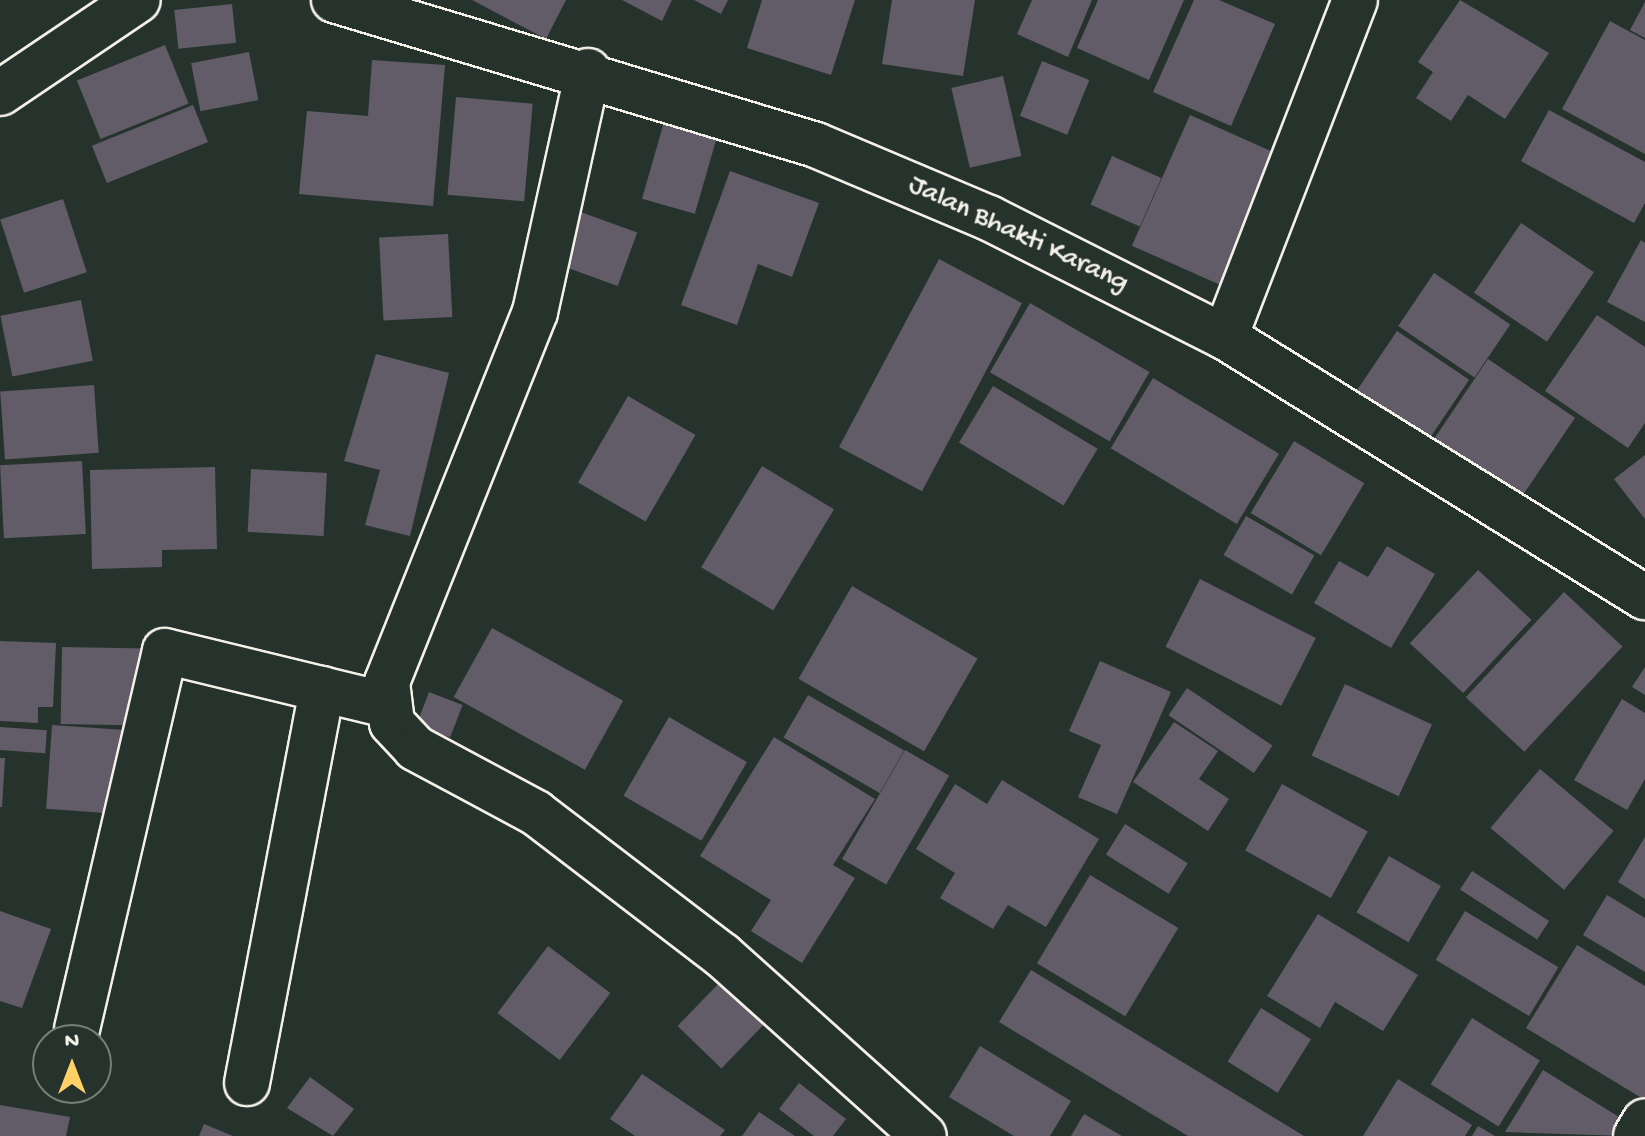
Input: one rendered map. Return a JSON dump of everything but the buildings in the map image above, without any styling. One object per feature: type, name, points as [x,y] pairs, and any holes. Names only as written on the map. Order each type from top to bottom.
[{"type":"street","points":[[0,93],[138,0]]},
{"type":"street","name":"Jalan Bhakti Karang","points":[[334,0],[588,71],[816,145],[989,218],[1225,337],[1645,597]]},
{"type":"street","points":[[1225,337],[1355,0]]},
{"type":"street","points":[[588,71],[535,312],[387,682],[386,705],[415,748],[549,822],[722,955],[924,1136]]},
{"type":"street","points":[[78,1024],[165,651],[386,705]]},
{"type":"street","points":[[247,1083],[322,689]]},
{"type":"street","points":[[1636,1136],[1645,1121]]}]
